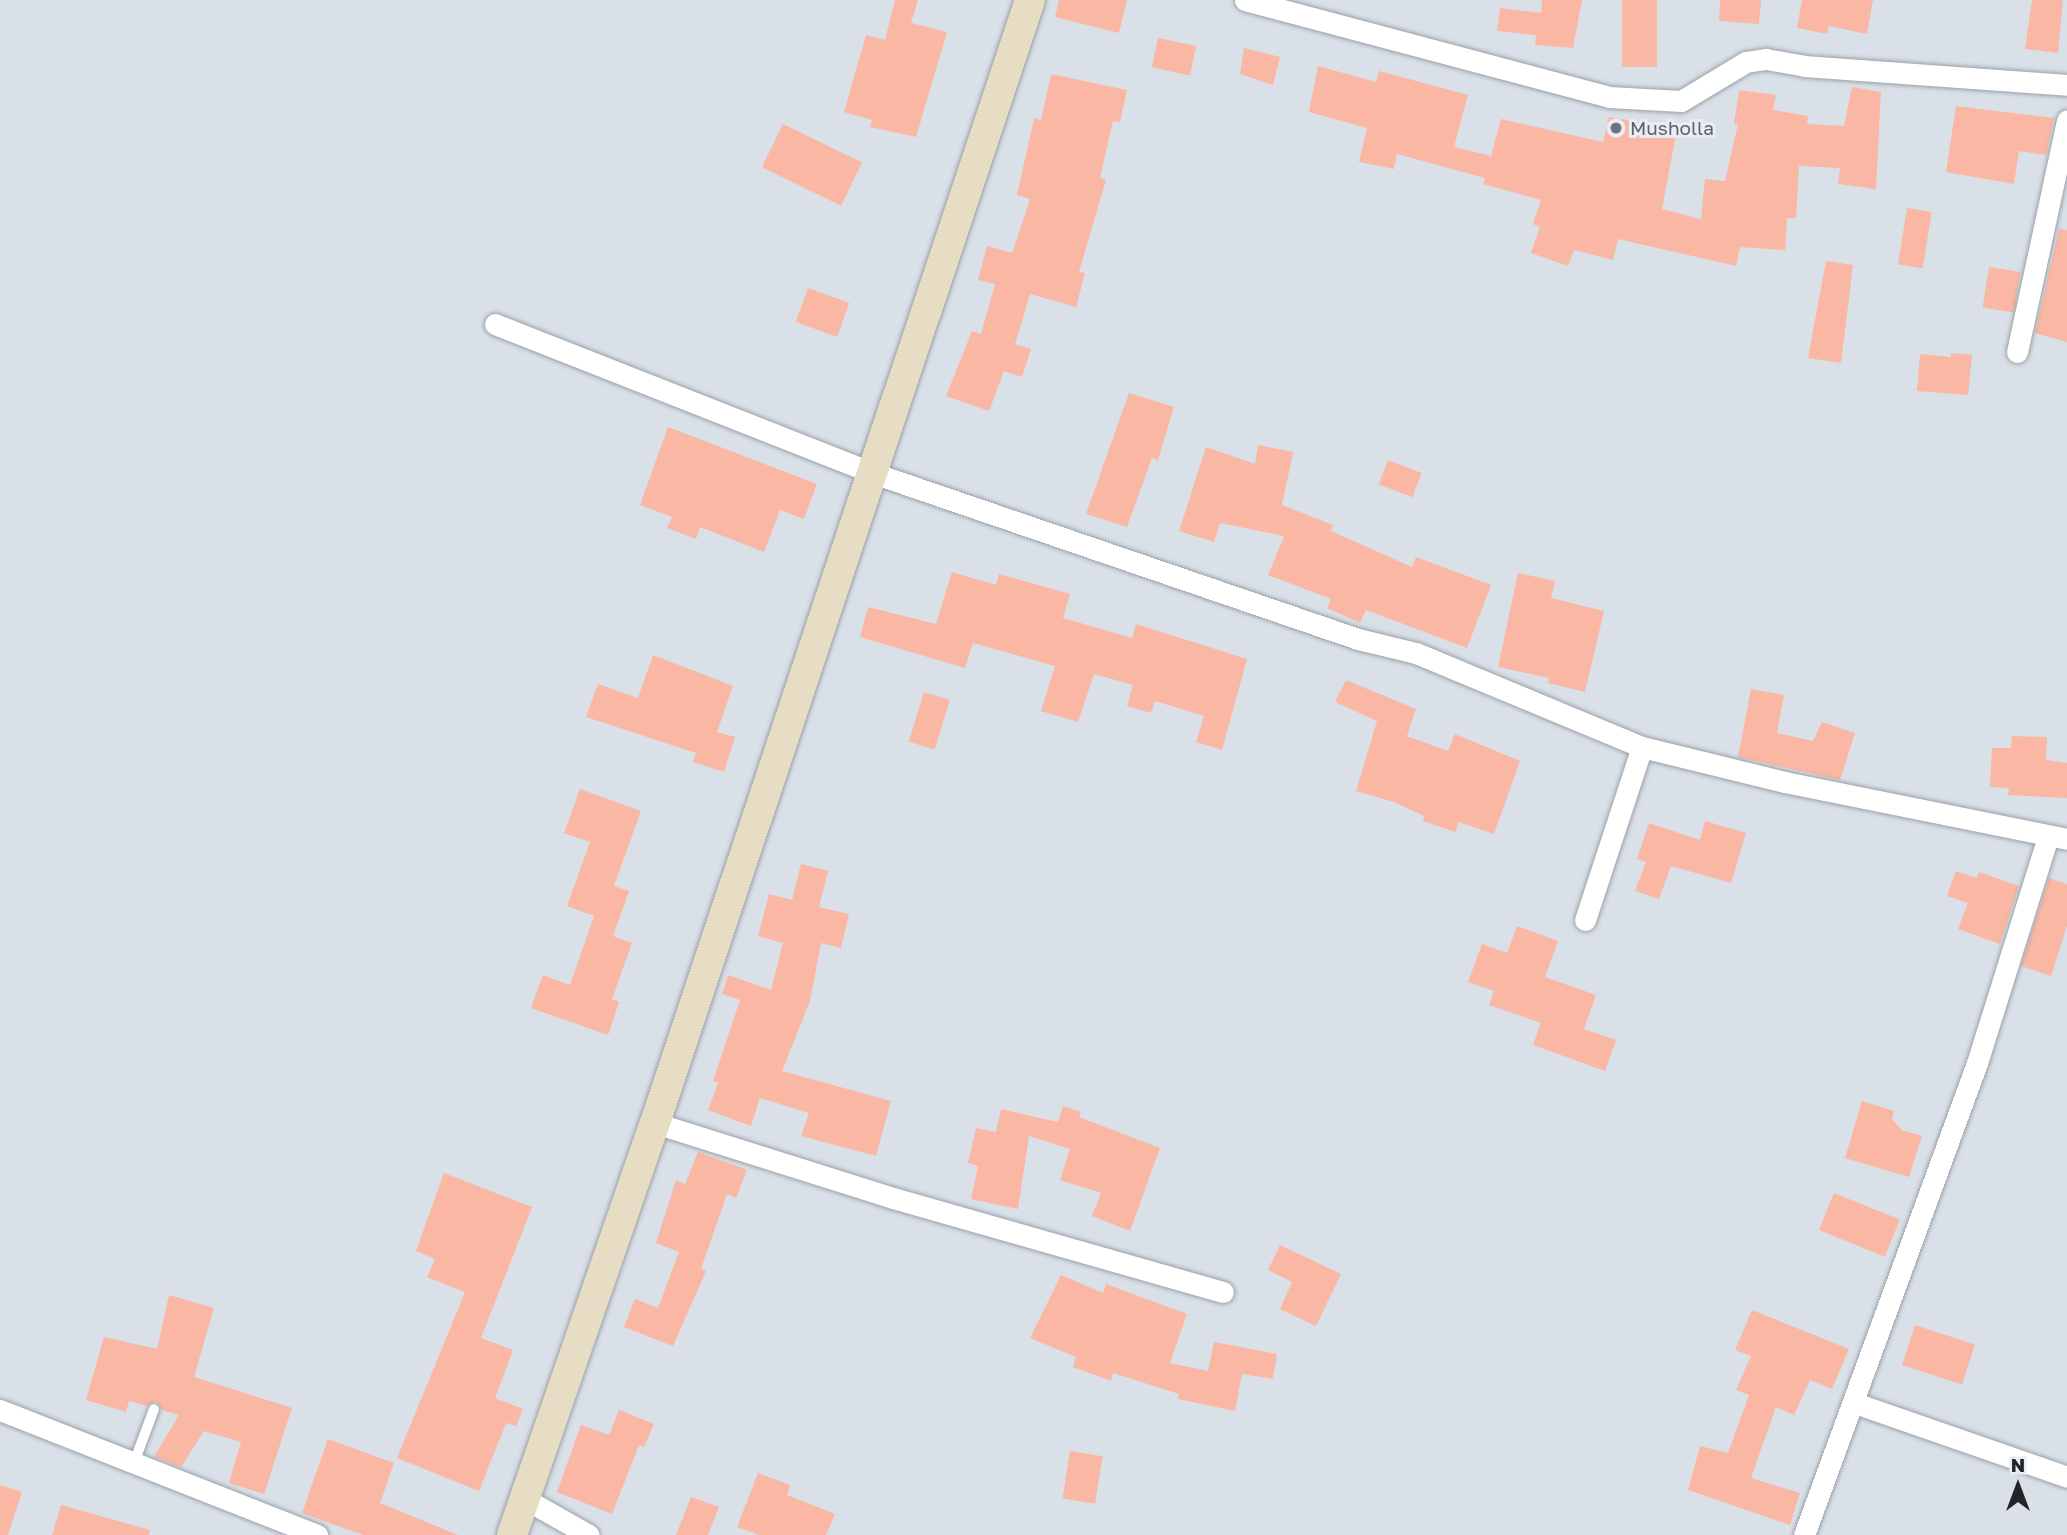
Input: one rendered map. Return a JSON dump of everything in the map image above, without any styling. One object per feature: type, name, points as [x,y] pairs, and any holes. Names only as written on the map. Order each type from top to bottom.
[{"type":"street","points":[[512,1535],[655,1123],[1030,0]]},
{"type":"street","points":[[1245,0],[1300,8],[1609,97],[1681,101],[1746,62],[1766,59],[1804,66],[2067,85]]},
{"type":"street","points":[[2017,352],[2067,120]]},
{"type":"street","points":[[495,324],[873,473],[1358,639],[1416,653],[1642,747],[2057,838],[1855,1403],[1804,1535]]},
{"type":"street","points":[[1585,920],[1642,747]]},
{"type":"street","points":[[655,1123],[893,1198],[1223,1292]]},
{"type":"street","points":[[1855,1403],[2067,1477]]},
{"type":"street","points":[[0,1410],[135,1460],[317,1535]]},
{"type":"street","points":[[525,1499],[589,1535]]},
{"type":"lane","points":[[135,1460],[154,1409]]},
{"type":"building","points":[[895,0],[918,0],[911,23],[947,32],[916,137],[870,127],[872,120],[844,112],[866,35],[885,40]]},
{"type":"building","points":[[1059,0],[1127,0],[1119,33],[1055,17]]},
{"type":"building","points":[[1542,0],[1582,0],[1573,48],[1535,45],[1536,35],[1497,31],[1500,8],[1541,13]]},
{"type":"building","points":[[1622,0],[1657,0],[1657,67],[1622,67]]},
{"type":"building","points":[[1720,0],[1761,0],[1759,24],[1719,21]]},
{"type":"building","points":[[1802,0],[1873,0],[1867,34],[1829,26],[1827,34],[1797,28]]},
{"type":"building","points":[[2032,0],[2063,0],[2058,53],[2025,49]]},
{"type":"building","points":[[1158,38],[1196,46],[1190,75],[1152,67]]},
{"type":"building","points":[[1244,48],[1280,57],[1273,85],[1240,74]]},
{"type":"building","points":[[1318,66],[1376,82],[1379,71],[1468,95],[1454,147],[1491,156],[1501,119],[1603,142],[1609,117],[1677,129],[1662,209],[1701,219],[1705,179],[1725,181],[1738,124],[1734,124],[1739,90],[1776,95],[1773,110],[1808,116],[1807,124],[1844,126],[1852,87],[1881,92],[1876,189],[1838,184],[1840,168],[1799,166],[1796,218],[1787,218],[1785,250],[1740,247],[1736,266],[1618,239],[1613,260],[1574,250],[1568,266],[1531,253],[1540,227],[1533,224],[1541,200],[1483,184],[1485,178],[1397,154],[1394,169],[1359,162],[1367,128],[1309,112]]},
{"type":"building","points":[[1051,74],[1127,90],[1120,122],[1113,121],[1100,178],[1106,180],[1079,272],[1085,273],[1076,307],[1030,294],[1015,344],[1031,349],[1022,377],[1004,371],[989,411],[946,396],[972,331],[981,334],[995,284],[978,280],[987,246],[1012,253],[1030,199],[1017,195],[1034,118],[1041,120]]},
{"type":"building","points":[[1956,106],[2054,118],[2046,155],[2019,151],[2014,184],[1946,172]]},
{"type":"building","points":[[783,124],[862,163],[841,206],[762,167]]},
{"type":"building","points":[[1907,208],[1932,212],[1923,268],[1898,264]]},
{"type":"building","points":[[2059,229],[2067,230],[2067,342],[2035,333]]},
{"type":"building","points":[[1826,261],[1853,265],[1841,363],[1808,358]]},
{"type":"building","points":[[1989,267],[2021,272],[2014,313],[1983,307]]},
{"type":"building","points":[[808,288],[849,303],[837,337],[796,322]]},
{"type":"building","points":[[1951,353],[1972,355],[1968,395],[1917,391],[1920,354],[1951,357]]},
{"type":"building","points":[[1129,393],[1174,407],[1158,460],[1152,458],[1127,527],[1086,514]]},
{"type":"building","points":[[668,427],[817,484],[804,519],[780,510],[764,552],[700,527],[696,539],[667,528],[672,517],[640,505]]},
{"type":"building","points":[[1258,445],[1293,452],[1282,505],[1333,525],[1331,531],[1412,567],[1416,557],[1491,585],[1467,648],[1366,610],[1360,623],[1327,608],[1331,599],[1268,575],[1284,536],[1220,523],[1214,542],[1179,531],[1206,447],[1255,464]]},
{"type":"building","points":[[1388,460],[1422,473],[1412,497],[1379,484]]},
{"type":"building","points":[[952,572],[996,585],[999,574],[1070,594],[1063,618],[1132,638],[1136,624],[1247,659],[1222,750],[1196,742],[1204,716],[1155,701],[1151,713],[1127,706],[1133,685],[1094,674],[1078,722],[1041,711],[1055,666],[973,643],[965,668],[860,637],[868,607],[936,624]]},
{"type":"building","points":[[1518,573],[1555,581],[1551,598],[1604,611],[1585,692],[1548,683],[1549,678],[1498,667]]},
{"type":"building","points":[[653,655],[733,686],[717,732],[735,737],[724,772],[693,762],[696,753],[586,717],[598,684],[638,698]]},
{"type":"building","points":[[1346,680],[1416,709],[1407,736],[1448,751],[1455,734],[1520,761],[1494,834],[1459,822],[1455,832],[1423,821],[1424,816],[1394,802],[1356,791],[1377,721],[1335,702]]},
{"type":"building","points":[[1751,689],[1784,695],[1777,733],[1813,741],[1822,722],[1855,733],[1840,780],[1738,757]]},
{"type":"building","points":[[924,692],[950,700],[935,750],[909,742]]},
{"type":"building","points":[[2012,736],[2047,737],[2046,760],[2067,763],[2067,798],[2008,795],[2009,788],[1990,787],[1992,748],[2011,748]]},
{"type":"building","points":[[580,789],[641,811],[614,886],[629,891],[613,936],[632,943],[612,999],[619,1002],[608,1035],[531,1008],[543,975],[570,985],[594,916],[567,906],[590,842],[564,833]]},
{"type":"building","points":[[1705,821],[1746,833],[1731,883],[1671,866],[1659,899],[1635,891],[1646,862],[1637,859],[1649,823],[1700,840]]},
{"type":"building","points":[[801,864],[828,871],[819,907],[849,914],[841,948],[821,943],[810,1001],[782,1071],[891,1101],[876,1156],[801,1136],[809,1113],[760,1098],[751,1126],[708,1110],[718,1083],[713,1081],[740,1000],[722,994],[728,975],[771,990],[783,943],[758,936],[769,894],[792,900]]},
{"type":"building","points":[[1956,871],[1977,878],[1979,872],[2019,886],[2000,944],[1958,929],[1968,903],[1947,896]]},
{"type":"building","points":[[2049,878],[2067,884],[2067,926],[2051,976],[2021,966]]},
{"type":"building","points":[[1517,926],[1558,941],[1545,977],[1596,995],[1584,1029],[1616,1040],[1605,1071],[1533,1045],[1541,1023],[1489,1005],[1494,991],[1468,982],[1482,944],[1507,953]]},
{"type":"building","points":[[1862,1101],[1894,1111],[1892,1119],[1902,1130],[1922,1136],[1909,1177],[1845,1158]]},
{"type":"building","points":[[1063,1106],[1081,1112],[1079,1117],[1160,1148],[1130,1231],[1092,1216],[1101,1193],[1060,1180],[1070,1149],[1029,1136],[1018,1209],[971,1199],[978,1166],[968,1163],[976,1128],[996,1132],[1001,1109],[1058,1122]]},
{"type":"building","points":[[698,1152],[747,1170],[736,1198],[727,1194],[701,1269],[706,1271],[673,1346],[624,1327],[635,1299],[658,1308],[679,1252],[656,1243],[676,1180],[685,1184]]},
{"type":"building","points":[[444,1173],[532,1207],[481,1338],[513,1350],[495,1398],[523,1409],[516,1426],[506,1423],[479,1491],[397,1458],[465,1292],[427,1277],[435,1259],[416,1251]]},
{"type":"building","points":[[1834,1193],[1900,1220],[1885,1257],[1819,1230]]},
{"type":"building","points":[[1280,1245],[1341,1274],[1316,1326],[1280,1309],[1292,1282],[1268,1270]]},
{"type":"building","points":[[1061,1275],[1103,1293],[1106,1284],[1187,1314],[1170,1363],[1208,1371],[1214,1342],[1277,1354],[1273,1379],[1242,1374],[1235,1411],[1178,1399],[1179,1394],[1113,1373],[1111,1381],[1073,1367],[1076,1357],[1030,1338]]},
{"type":"building","points":[[169,1295],[214,1308],[194,1377],[292,1408],[264,1494],[229,1483],[241,1442],[204,1431],[181,1467],[154,1457],[179,1415],[162,1410],[156,1401],[147,1406],[129,1401],[126,1412],[86,1400],[104,1337],[157,1349]]},
{"type":"building","points":[[1752,1310],[1849,1349],[1832,1389],[1810,1380],[1794,1415],[1776,1407],[1751,1478],[1800,1493],[1790,1525],[1688,1490],[1700,1446],[1728,1453],[1749,1395],[1736,1390],[1751,1356],[1735,1350]]},
{"type":"building","points":[[1915,1325],[1975,1344],[1962,1384],[1902,1365]]},
{"type":"building","points":[[619,1410],[654,1424],[644,1447],[639,1445],[612,1514],[557,1492],[581,1425],[609,1435]]},
{"type":"building","points":[[328,1439],[394,1463],[380,1503],[458,1535],[363,1535],[302,1513]]},
{"type":"building","points":[[1070,1451],[1103,1456],[1095,1504],[1062,1498]]},
{"type":"building","points":[[758,1473],[790,1485],[787,1495],[835,1514],[826,1535],[759,1535],[737,1527]]},
{"type":"building","points":[[0,1485],[22,1492],[8,1535],[0,1535]]},
{"type":"building","points":[[691,1497],[719,1507],[708,1535],[676,1535]]},
{"type":"building","points":[[61,1505],[150,1530],[149,1535],[52,1535]]},
{"type":"place","name":"Musholla","points":[[1616,128]]}]
